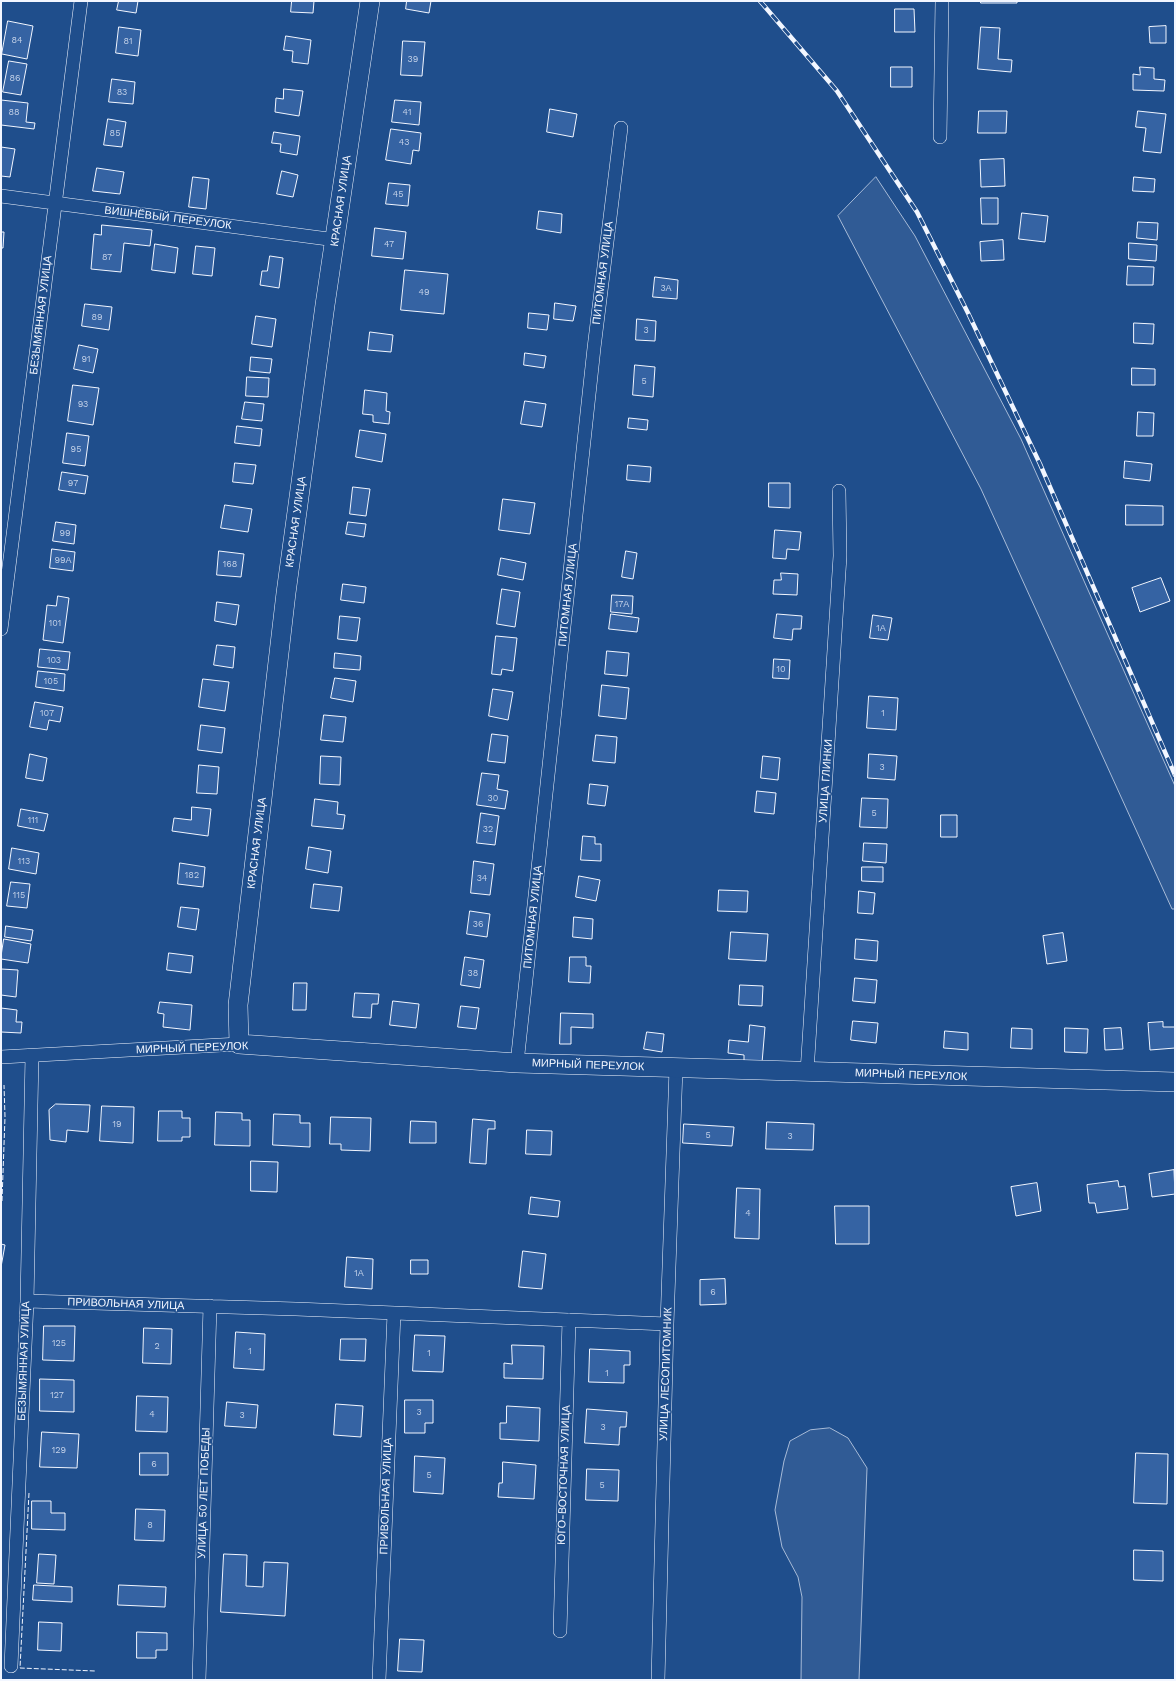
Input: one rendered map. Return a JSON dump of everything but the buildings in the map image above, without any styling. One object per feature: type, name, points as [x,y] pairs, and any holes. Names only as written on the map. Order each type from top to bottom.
[{"type":"street","name":"БЕЗЫМЯННАЯ УЛИЦА","points":[[1,629],[81,1]]},
{"type":"street","name":"КРАСНАЯ УЛИЦА","points":[[239,1044],[238,1005],[285,601],[324,313],[336,240],[370,1]]},
{"type":"street","points":[[940,137],[942,1]]},
{"type":"street","name":"ПИТОМНАЯ УЛИЦА","points":[[517,1063],[593,364],[621,128]]},
{"type":"street","name":"ВИШНЁВЫЙ ПЕРЕУЛОК","points":[[1,196],[336,240]]},
{"type":"street","name":"УЛИЦА ГЛИНКИ","points":[[808,1072],[840,556],[839,491]]},
{"type":"street","name":"МИРНЫЙ ПЕРЕУЛОК","points":[[1,1057],[239,1044],[517,1063],[1175,1082]]},
{"type":"street","name":"БЕЗЫМЯННАЯ УЛИЦА","points":[[12,1666],[27,1300],[32,1056]]},
{"type":"street","name":"УЛИЦА ЛЕСОПИТОМНИК","points":[[658,1680],[667,1324],[676,1068]]},
{"type":"street","name":"ПРИВОЛЬНАЯ УЛИЦА","points":[[27,1300],[667,1324]]},
{"type":"street","name":"УЛИЦА 50 ЛЕТ ПОБЕДЫ","points":[[199,1680],[210,1306]]},
{"type":"street","name":"ПРИВОЛЬНАЯ УЛИЦА","points":[[379,1680],[394,1313]]},
{"type":"street","name":"ЮГО-ВОСТОЧНАЯ УЛИЦА","points":[[560,1631],[569,1320]]},
{"type":"shaded area","points":[[876,177],[915,236],[1021,439],[1175,786],[1175,909],[1172,909],[981,489],[838,216]]},
{"type":"shaded area","points":[[830,1428],[848,1438],[867,1468],[859,1680],[801,1680],[802,1597],[798,1577],[782,1547],[775,1510],[784,1461],[790,1441],[810,1430]]},
{"type":"railway","points":[[760,1],[837,91],[917,212],[968,313],[1040,464],[1175,775]]},
{"type":"fence","points":[[2,1201],[5,1117],[4,1085]]},
{"type":"fence","points":[[29,1493],[20,1668],[95,1671]]}]
